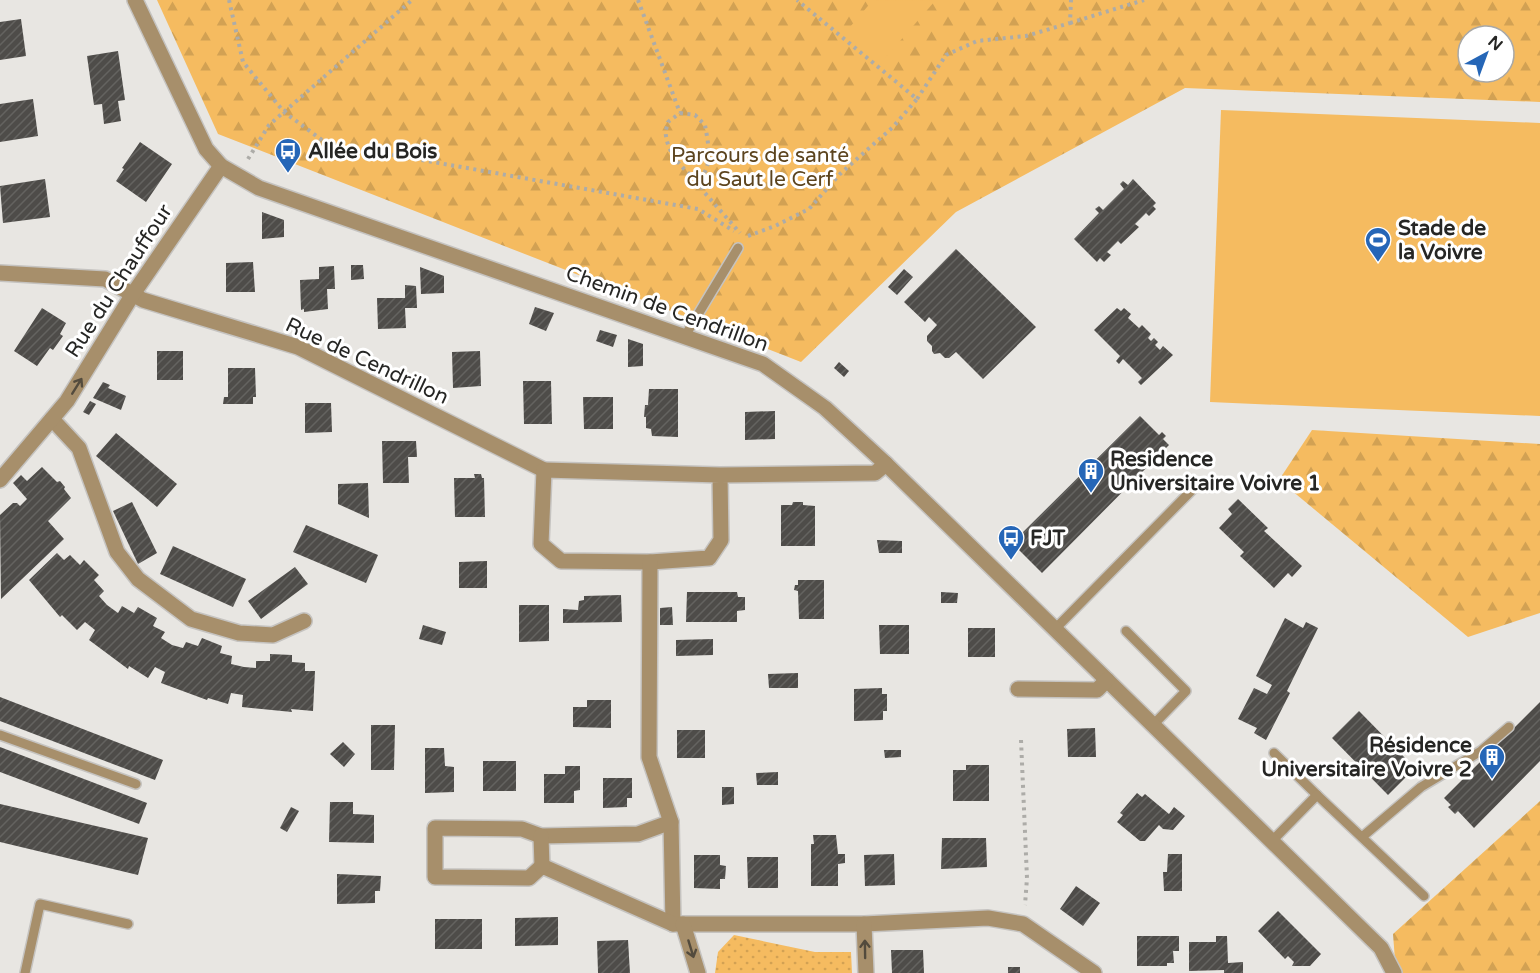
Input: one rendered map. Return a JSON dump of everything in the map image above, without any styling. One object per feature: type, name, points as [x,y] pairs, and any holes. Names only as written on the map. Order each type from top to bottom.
[{"type":"street","points":[[135,0],[206,149],[221,166]]},
{"type":"street","name":"Chemin de Cendrillon","points":[[221,166],[259,188],[763,364],[825,408],[885,464],[1381,948],[1394,973]]},
{"type":"street","name":"Rue du Chauffour","points":[[0,480],[67,401],[133,294],[221,166]]},
{"type":"street","name":"Rue de Cendrillon","points":[[0,273],[105,279],[143,300],[298,347],[544,470],[720,475],[875,473],[885,464]]},
{"type":"street","points":[[52,419],[79,448],[117,552],[138,579],[191,619],[239,633],[273,635],[304,621]]},
{"type":"street","points":[[544,470],[541,544],[561,561],[650,562],[710,558],[722,540],[720,475]]},
{"type":"street","points":[[650,562],[650,757],[671,822],[678,924],[698,973]]},
{"type":"street","points":[[1018,689],[1097,690],[1107,680]]},
{"type":"street","points":[[541,836],[542,866],[529,878],[435,877],[435,828],[522,829],[541,836],[638,834],[671,822]]},
{"type":"street","points":[[542,866],[678,924],[864,924],[988,918],[1023,924],[1094,973]]},
{"type":"street","points":[[864,924],[866,973]]},
{"type":"lane","points":[[685,336],[738,248]]},
{"type":"lane","points":[[1055,629],[1193,489]]},
{"type":"lane","points":[[1126,631],[1186,691],[1153,725]]},
{"type":"lane","points":[[1362,837],[1421,787],[1481,751],[1509,727]]},
{"type":"lane","points":[[0,735],[136,784]]},
{"type":"lane","points":[[1274,753],[1424,896]]},
{"type":"lane","points":[[1272,841],[1317,795]]},
{"type":"lane","points":[[25,973],[40,904],[128,924]]},
{"type":"path","points":[[229,0],[243,62],[284,112],[326,143],[698,209],[744,238]]},
{"type":"path","points":[[238,175],[270,125],[412,0]]},
{"type":"path","points":[[638,0],[680,113]]},
{"type":"path","points":[[797,0],[917,99]]},
{"type":"path","points":[[1070,23],[1071,0]]},
{"type":"path","points":[[744,238],[809,209],[840,174],[893,127],[917,99],[946,55],[976,41],[1026,36],[1144,0]]},
{"type":"path","points":[[698,180],[704,175],[708,162],[705,125],[695,115],[680,113],[668,122],[666,136],[672,151],[688,175],[698,180],[704,192],[744,238]]},
{"type":"path","points":[[1021,740],[1027,878],[1023,924]]},
{"type":"green space","name":"Parcours de santé du Saut le Cerf","points":[[157,0],[1540,0],[1540,102],[1185,88],[956,212],[801,362],[218,134]]},
{"type":"green space","points":[[873,0],[935,1],[879,65],[844,34]]},
{"type":"green space","name":"Stade de la Voivre","points":[[1221,110],[1540,123],[1540,416],[1210,402]]},
{"type":"green space","points":[[1312,430],[1540,444],[1540,613],[1468,637],[1279,480]]},
{"type":"green space","points":[[1540,801],[1540,973],[1396,973],[1393,934]]},
{"type":"green space","points":[[734,935],[815,952],[851,952],[852,973],[715,973],[718,952]]},
{"type":"building","points":[[21,19],[26,56],[0,60],[0,22]]},
{"type":"building","points":[[118,51],[125,100],[118,101],[121,121],[104,124],[102,104],[94,105],[87,56]]},
{"type":"building","points":[[33,99],[38,136],[0,142],[0,104]]},
{"type":"building","points":[[140,142],[172,164],[146,202],[116,181]]},
{"type":"building","points":[[45,179],[50,217],[3,223],[0,186]]},
{"type":"building","points":[[1133,179],[1156,203],[1153,206],[1156,209],[1149,216],[1146,213],[1135,224],[1139,227],[1121,244],[1118,241],[1107,252],[1111,255],[1104,262],[1100,258],[1097,262],[1074,239],[1099,213],[1095,209],[1099,206],[1103,210],[1124,189],[1120,184],[1123,181],[1128,185]]},
{"type":"building","points":[[262,212],[284,220],[284,237],[262,239]]},
{"type":"building","points":[[956,249],[1036,327],[983,379],[956,352],[949,358],[945,358],[940,353],[934,354],[932,346],[927,341],[927,336],[937,325],[929,317],[925,322],[904,302]]},
{"type":"building","points":[[253,262],[255,292],[226,292],[226,263]]},
{"type":"building","points":[[351,265],[363,265],[364,279],[351,280]]},
{"type":"building","points":[[334,266],[335,289],[327,289],[328,309],[304,312],[304,309],[301,310],[300,280],[319,279],[319,267]]},
{"type":"building","points":[[420,267],[444,276],[444,293],[421,294]]},
{"type":"building","points":[[904,269],[913,277],[897,295],[888,287]]},
{"type":"building","points":[[405,285],[416,286],[417,308],[405,308],[406,328],[378,329],[377,298],[405,298]]},
{"type":"building","points":[[535,307],[554,313],[546,331],[529,324]]},
{"type":"building","points":[[42,308],[66,323],[60,334],[63,336],[53,350],[50,348],[37,366],[14,351]]},
{"type":"building","points":[[1117,308],[1121,311],[1124,308],[1131,314],[1128,318],[1139,328],[1142,325],[1151,334],[1148,338],[1151,341],[1154,338],[1158,342],[1155,345],[1160,350],[1163,346],[1173,355],[1141,385],[1138,382],[1142,378],[1123,359],[1119,364],[1116,361],[1120,356],[1094,330]]},
{"type":"building","points":[[600,330],[617,335],[613,347],[596,341]]},
{"type":"building","points":[[628,339],[643,344],[643,366],[628,367]]},
{"type":"building","points":[[157,351],[183,351],[183,380],[157,380]]},
{"type":"building","points":[[480,351],[481,386],[453,388],[452,352]]},
{"type":"building","points":[[839,362],[849,371],[844,377],[834,368]]},
{"type":"building","points":[[228,368],[255,368],[256,397],[253,397],[253,404],[223,404],[224,397],[228,397]]},
{"type":"building","points":[[523,381],[551,381],[552,424],[524,424]]},
{"type":"building","points":[[103,382],[110,385],[108,388],[126,396],[121,410],[93,398]]},
{"type":"building","points":[[649,389],[678,389],[678,437],[652,436],[651,429],[646,428],[646,417],[644,417],[645,405],[648,405]]},
{"type":"building","points":[[583,397],[613,397],[613,429],[584,429]]},
{"type":"building","points":[[90,401],[96,404],[89,415],[83,412]]},
{"type":"building","points":[[305,403],[331,403],[332,432],[305,433]]},
{"type":"building","points":[[775,411],[775,439],[745,440],[745,412]]},
{"type":"building","name":"Residence Universitaire Voivre 1","points":[[1140,416],[1159,435],[1162,432],[1166,436],[1163,439],[1169,445],[1042,573],[1012,543]]},
{"type":"building","points":[[116,433],[177,484],[157,507],[96,456]]},
{"type":"building","points":[[382,441],[416,441],[417,457],[408,457],[409,483],[383,483]]},
{"type":"building","points":[[42,467],[57,482],[60,481],[71,498],[48,521],[64,539],[1,599],[0,515],[13,503],[20,506],[27,499],[13,483],[21,475],[27,481]]},
{"type":"building","points":[[474,474],[481,474],[484,478],[485,517],[455,517],[454,478],[475,478]]},
{"type":"building","points":[[368,483],[369,518],[338,504],[338,484]]},
{"type":"building","points":[[1238,499],[1268,528],[1264,531],[1302,566],[1292,577],[1288,573],[1274,588],[1240,556],[1244,552],[1219,528],[1232,514],[1228,509]]},
{"type":"building","points":[[132,502],[157,553],[138,564],[113,511]]},
{"type":"building","points":[[793,502],[815,506],[815,546],[781,546],[781,505],[792,505]]},
{"type":"building","points":[[306,525],[378,555],[366,583],[293,552]]},
{"type":"building","points":[[877,540],[902,541],[902,553],[879,553]]},
{"type":"building","points":[[173,546],[246,579],[233,607],[160,574]]},
{"type":"building","points":[[57,553],[64,560],[70,555],[80,565],[84,560],[99,575],[94,580],[104,591],[99,596],[118,613],[122,606],[134,613],[138,607],[157,618],[153,626],[165,632],[161,638],[172,645],[183,648],[186,642],[198,646],[202,638],[222,646],[220,653],[232,656],[231,664],[244,667],[256,668],[256,661],[270,661],[270,654],[292,655],[292,662],[305,663],[305,671],[315,671],[313,711],[291,709],[292,712],[242,707],[243,695],[231,693],[228,704],[208,698],[207,700],[161,683],[165,672],[155,667],[148,678],[129,666],[128,669],[89,640],[95,630],[85,622],[77,630],[62,615],[60,617],[29,580]]},
{"type":"building","points":[[487,561],[487,588],[459,588],[459,562]]},
{"type":"building","points":[[295,567],[308,584],[261,619],[248,601]]},
{"type":"building","points":[[798,580],[824,580],[824,619],[799,619],[798,591],[794,590],[795,585],[798,585]]},
{"type":"building","points":[[687,592],[737,592],[738,597],[745,597],[745,610],[737,611],[737,622],[686,622]]},
{"type":"building","points":[[941,592],[958,593],[957,603],[941,603]]},
{"type":"building","points":[[621,595],[622,622],[563,623],[563,609],[578,610],[579,601],[584,600],[584,596]]},
{"type":"building","points":[[519,605],[549,605],[549,641],[519,642]]},
{"type":"building","points":[[672,607],[673,625],[660,625],[660,608]]},
{"type":"building","points":[[1285,618],[1303,628],[1306,622],[1318,628],[1287,691],[1290,693],[1266,740],[1254,733],[1257,728],[1238,719],[1254,688],[1267,694],[1272,685],[1256,676]]},
{"type":"building","points":[[423,625],[446,632],[442,645],[419,639]]},
{"type":"building","points":[[879,625],[909,625],[909,654],[880,654]]},
{"type":"building","points":[[968,628],[995,628],[995,657],[968,657]]},
{"type":"building","points":[[713,639],[713,655],[676,656],[676,640]]},
{"type":"building","points":[[798,673],[798,688],[769,688],[768,674]]},
{"type":"building","points":[[882,688],[882,694],[887,694],[887,711],[883,711],[883,720],[854,721],[854,689]]},
{"type":"building","points":[[0,697],[163,760],[155,780],[0,721]]},
{"type":"building","points":[[587,700],[611,700],[611,728],[573,727],[573,707],[587,707]]},
{"type":"building","name":"Résidence Universitaire Voivre 2","points":[[1540,702],[1540,761],[1474,828],[1458,811],[1455,814],[1448,807],[1451,805],[1444,798]]},
{"type":"building","points":[[1359,711],[1415,768],[1388,795],[1332,738]]},
{"type":"building","points":[[371,725],[395,725],[394,770],[371,770]]},
{"type":"building","points":[[1095,728],[1096,757],[1068,757],[1067,729]]},
{"type":"building","points":[[677,730],[705,730],[705,758],[677,758]]},
{"type":"building","points":[[343,742],[355,754],[344,767],[330,754]]},
{"type":"building","points":[[0,747],[147,803],[139,824],[0,772]]},
{"type":"building","points":[[425,748],[444,748],[445,766],[454,767],[454,792],[425,793]]},
{"type":"building","points":[[884,750],[901,750],[901,757],[885,758]]},
{"type":"building","points":[[483,761],[516,761],[516,791],[483,791]]},
{"type":"building","points":[[966,765],[989,765],[989,801],[953,801],[953,770],[966,770]]},
{"type":"building","points":[[565,766],[580,766],[580,790],[574,791],[574,803],[544,803],[544,774],[565,774]]},
{"type":"building","points":[[778,772],[778,785],[757,785],[756,773]]},
{"type":"building","points":[[603,778],[632,778],[632,798],[627,798],[627,807],[603,808]]},
{"type":"building","points":[[722,787],[734,787],[734,804],[722,805]]},
{"type":"building","points":[[1137,793],[1142,797],[1145,794],[1169,814],[1174,807],[1185,816],[1173,830],[1163,829],[1159,825],[1145,841],[1140,841],[1117,822],[1123,815],[1120,813]]},
{"type":"building","points":[[330,802],[353,802],[353,814],[374,815],[374,843],[329,842]]},
{"type":"building","points":[[0,804],[148,838],[138,875],[0,842]]},
{"type":"building","points":[[291,807],[299,811],[287,832],[280,828]]},
{"type":"building","points":[[813,835],[836,835],[838,854],[845,854],[845,863],[838,864],[838,886],[811,886]]},
{"type":"building","points":[[942,838],[986,838],[987,867],[941,869]]},
{"type":"building","points":[[894,854],[895,885],[865,886],[864,855]]},
{"type":"building","points":[[1168,854],[1182,854],[1182,891],[1164,891],[1163,872],[1167,872]]},
{"type":"building","points":[[694,855],[720,855],[720,865],[726,866],[725,879],[720,879],[720,889],[694,888]]},
{"type":"building","points":[[747,857],[778,857],[778,888],[748,888]]},
{"type":"building","points":[[337,874],[381,876],[380,891],[375,891],[375,903],[337,904]]},
{"type":"building","points":[[1076,886],[1100,903],[1083,926],[1060,909]]},
{"type":"building","points":[[1278,911],[1321,954],[1310,966],[1292,966],[1294,962],[1288,956],[1285,959],[1258,931]]},
{"type":"building","points":[[558,917],[558,945],[515,946],[515,918]]},
{"type":"building","points":[[435,919],[482,919],[482,949],[435,949]]},
{"type":"building","points":[[1137,936],[1179,936],[1179,951],[1173,951],[1174,963],[1167,963],[1167,966],[1137,966]]},
{"type":"building","points":[[1216,936],[1227,936],[1228,963],[1243,962],[1243,973],[1224,973],[1224,970],[1189,971],[1189,942],[1216,942]]},
{"type":"building","points":[[628,940],[630,973],[598,973],[597,941]]},
{"type":"building","points":[[891,950],[923,950],[924,973],[892,973]]},
{"type":"building","points":[[1008,967],[1020,967],[1020,973],[1008,973]]},
{"type":"place","name":"Allée du Bois","points":[[288,174]]},
{"type":"place","name":"Stade de la Voivre","points":[[1378,263]]},
{"type":"place","name":"Residence Universitaire Voivre 1","points":[[1091,494]]},
{"type":"place","name":"FJT","points":[[1011,561]]},
{"type":"place","name":"Résidence Universitaire Voivre 2","points":[[1492,780]]}]
